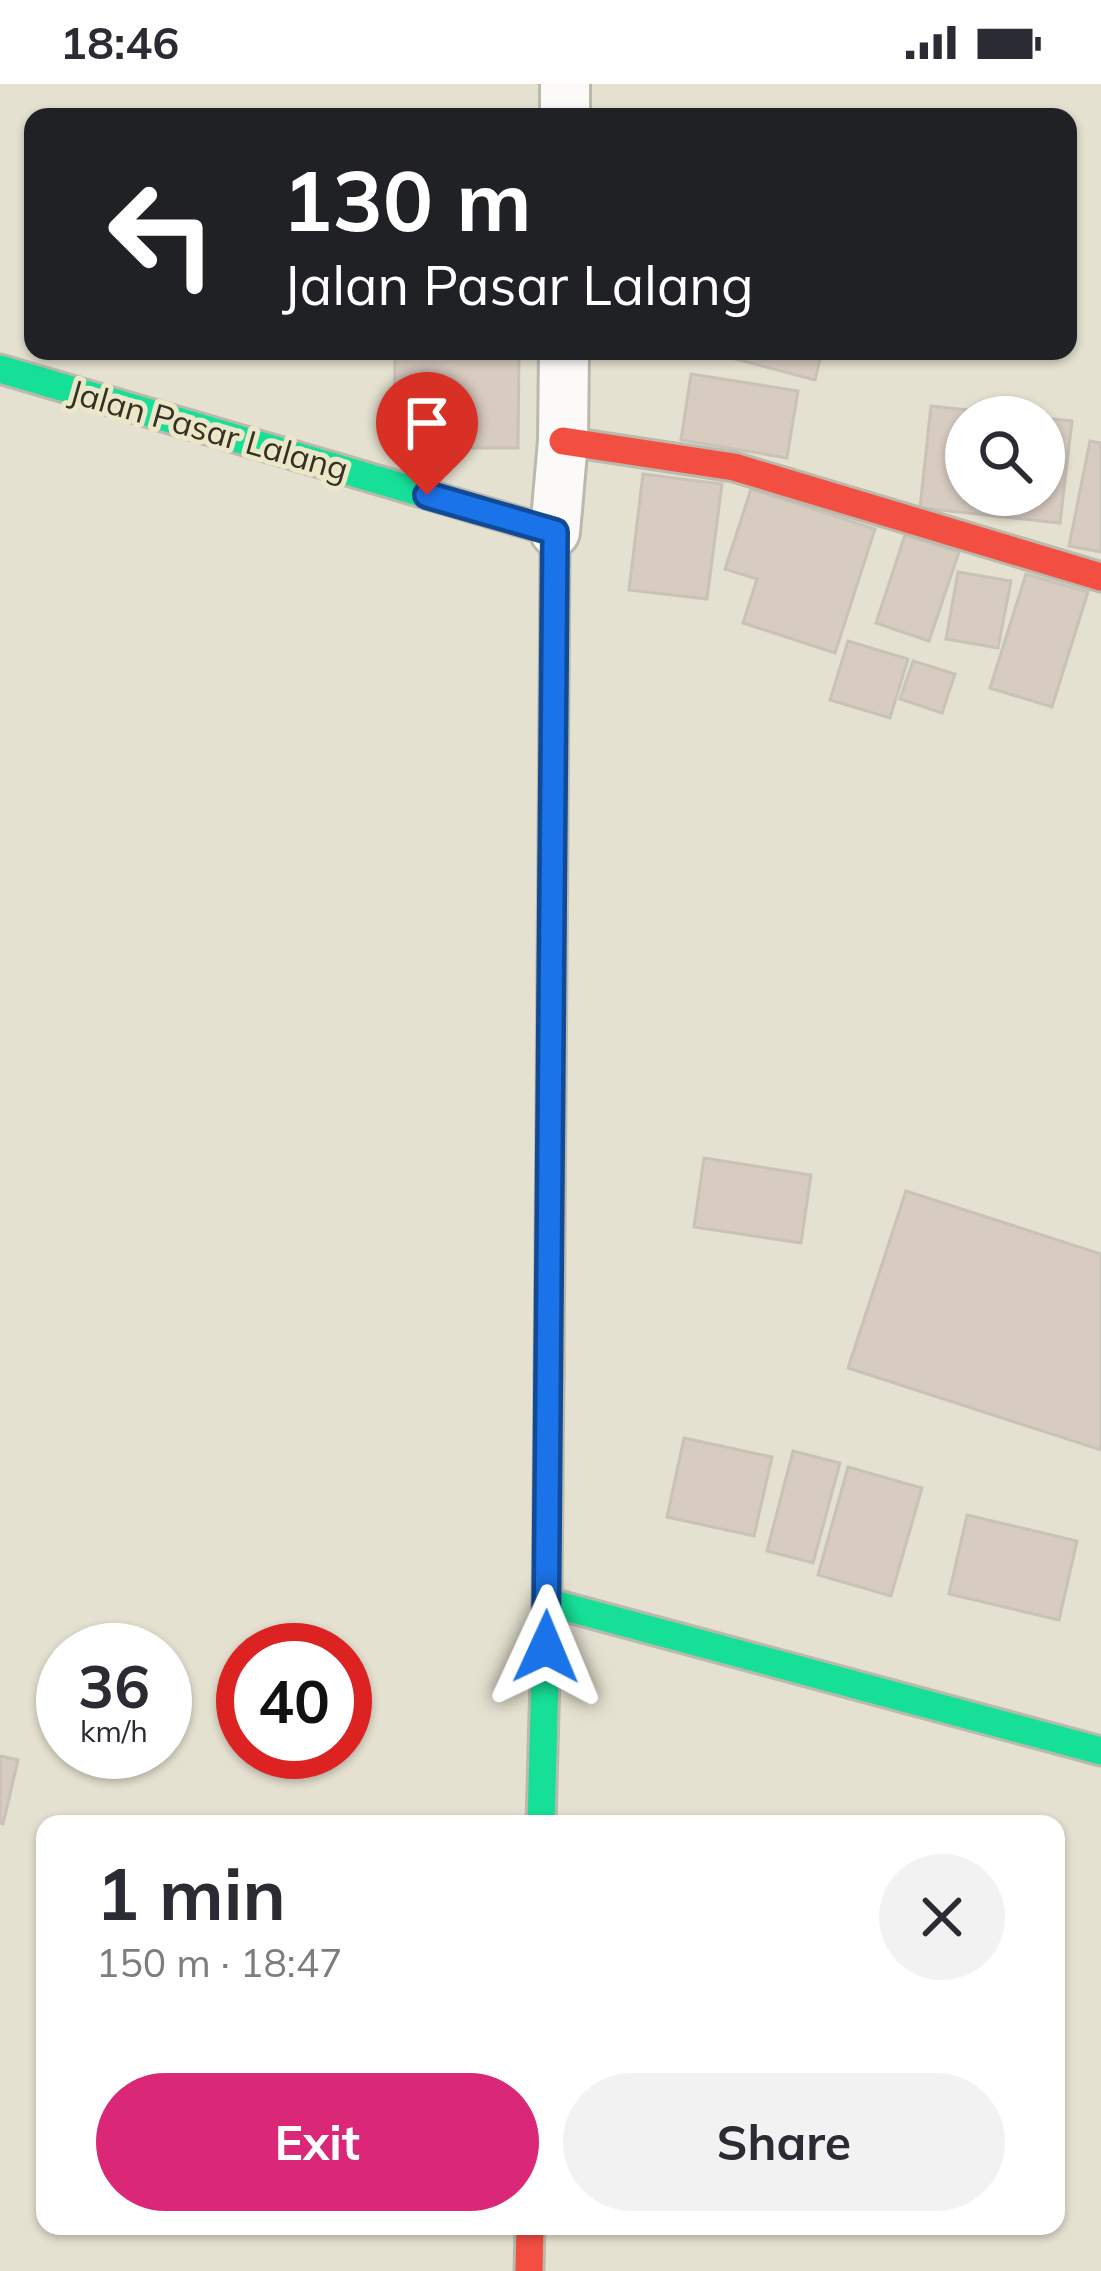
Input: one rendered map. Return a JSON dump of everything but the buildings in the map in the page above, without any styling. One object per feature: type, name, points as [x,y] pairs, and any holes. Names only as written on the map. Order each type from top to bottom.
[{"type":"street","points":[[541,1815],[555,532],[564,360]]},
{"type":"street","name":"Jalan Pasar Lalang","points":[[0,369],[555,532]]},
{"type":"street","points":[[563,441],[734,467],[1101,577]]},
{"type":"street","points":[[547,1603],[1101,1751]]},
{"type":"street","points":[[529,2271],[530,2235]]},
{"type":"traffic: fast","points":[[0,369],[555,532],[555,552]]},
{"type":"traffic: fast","points":[[541,1815],[549,1375]]},
{"type":"traffic: fast","points":[[547,1602],[1101,1751]]},
{"type":"traffic: jam","points":[[563,441],[734,467],[1101,577]]},
{"type":"traffic: jam","points":[[549,1375],[555,552]]},
{"type":"traffic: jam","points":[[529,2271],[530,2235]]},
{"type":"route","points":[[427,495],[555,532],[546,1647]]}]
